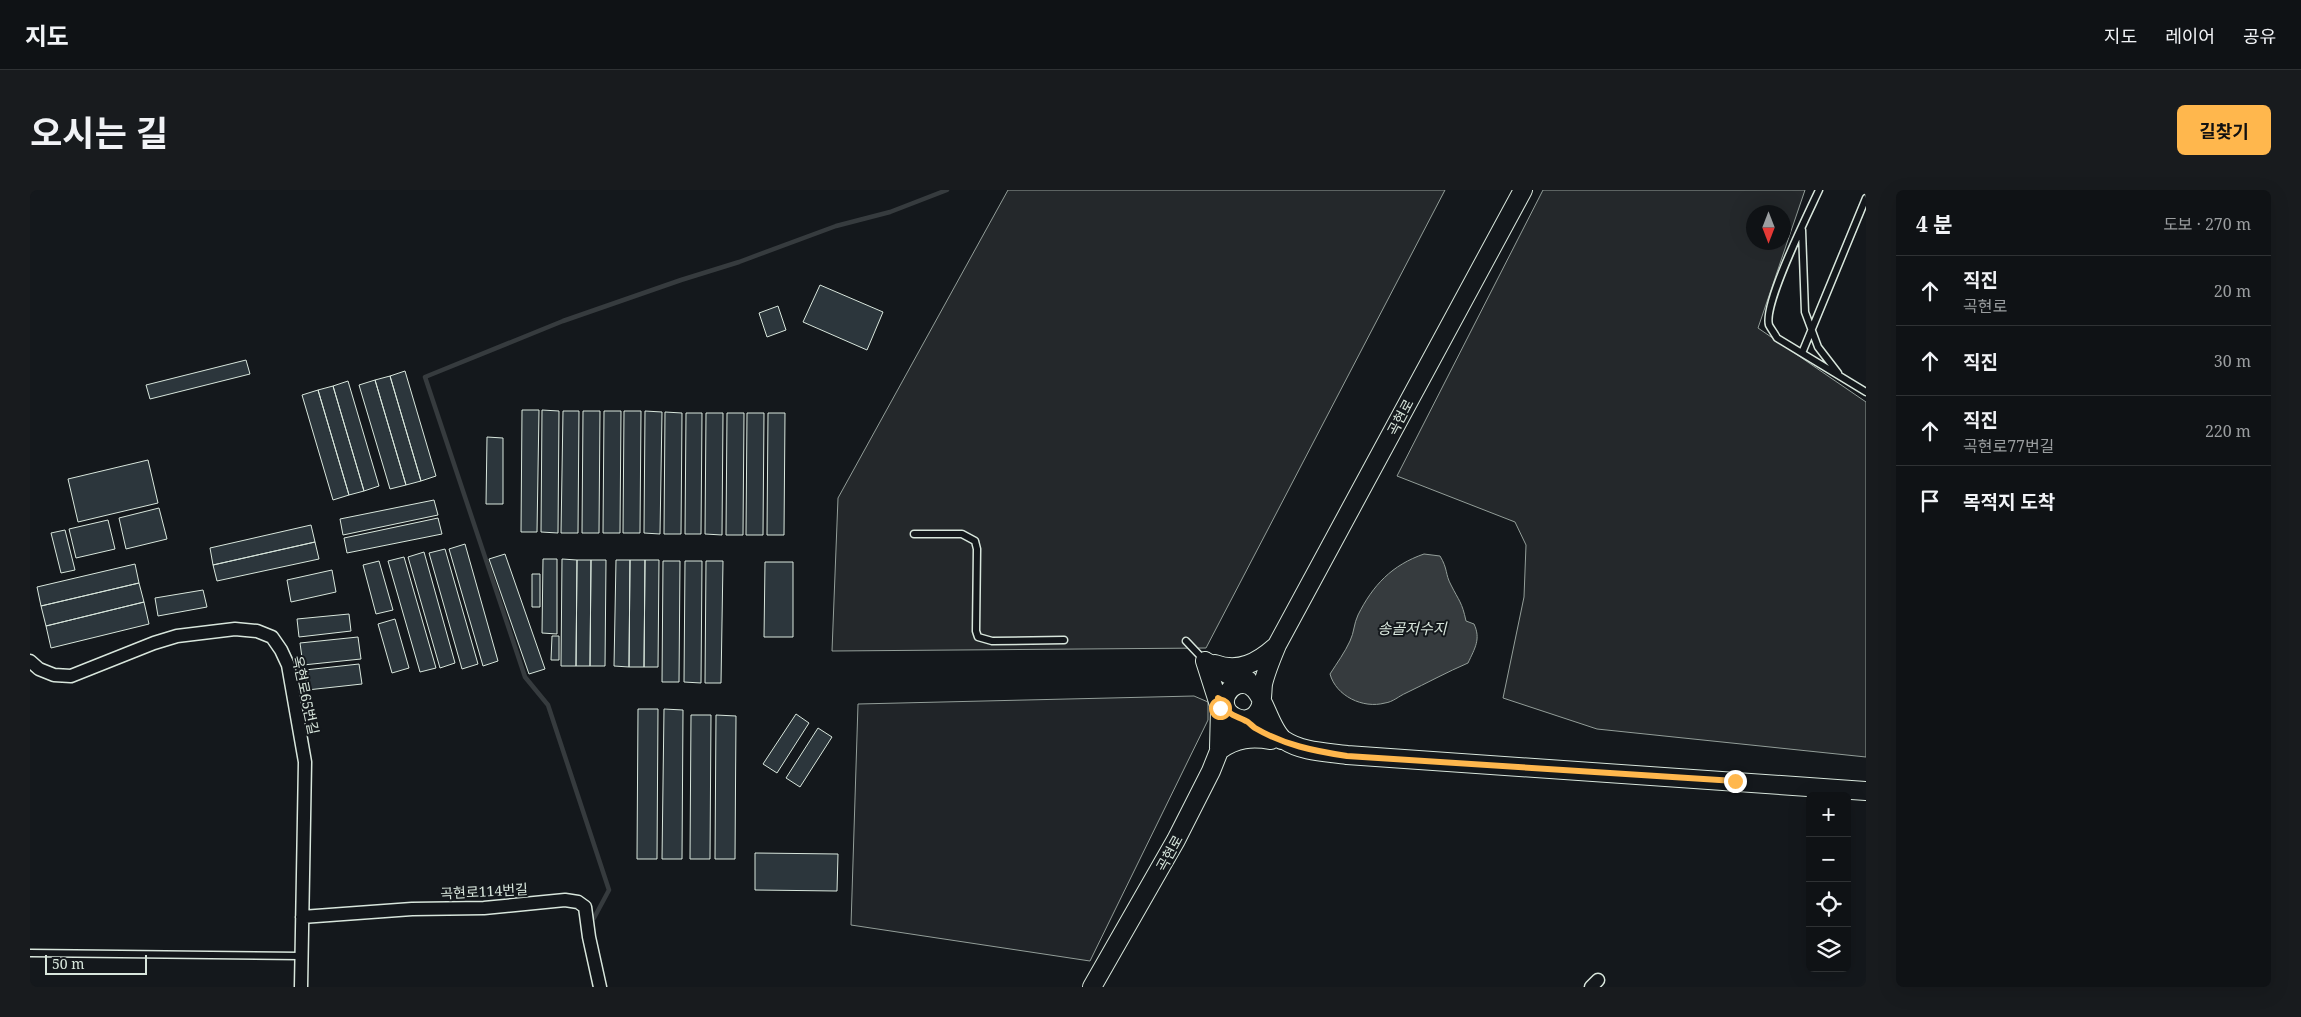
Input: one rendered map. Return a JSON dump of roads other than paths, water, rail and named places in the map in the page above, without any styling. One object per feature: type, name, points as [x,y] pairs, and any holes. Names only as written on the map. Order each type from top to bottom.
[{"type":"main road","name":"곡현로","points":[[1277,645],[1523,190]]},
{"type":"main road","points":[[1205,661],[1229,667],[1246,665],[1256,662],[1277,645]]},
{"type":"main road","points":[[1219,751],[1224,725],[1222,700],[1238,684],[1244,684],[1277,645]]},
{"type":"main road","points":[[1261,698],[1277,645]]},
{"type":"main road","points":[[1277,645],[1271,672],[1272,701],[1282,730],[1296,746]]},
{"type":"main road","points":[[1205,661],[1244,684],[1255,688],[1277,734],[1296,746]]},
{"type":"main road","points":[[1205,661],[1215,676],[1222,700],[1233,717],[1244,720],[1259,730],[1296,746]]},
{"type":"main road","name":"곡현로","points":[[1092,987],[1176,840],[1228,735],[1244,720],[1256,715],[1261,698]]},
{"type":"main road","points":[[1219,751],[1235,741],[1247,738],[1272,740],[1347,756],[1866,791]]},
{"type":"street","name":"옥현로65번길","points":[[30,661],[39,669],[54,675],[71,676],[176,636],[235,629],[257,631],[272,637],[281,650],[288,666],[305,762],[301,987]]},
{"type":"street","name":"곡현로114번길","points":[[302,917],[412,909],[484,908],[565,900],[578,902],[585,907],[588,937],[600,987]]},
{"type":"lane","points":[[1819,190],[1772,302],[1769,324],[1777,338],[1866,392]]},
{"type":"lane","points":[[1802,353],[1866,198]]},
{"type":"lane","points":[[1802,228],[1805,312],[1818,348],[1842,377]]},
{"type":"lane","points":[[914,534],[962,534],[975,542],[977,548],[976,632],[978,637],[992,642],[1064,640]]},
{"type":"lane","points":[[1186,641],[1205,661]]},
{"type":"lane","points":[[30,952],[301,956]]},
{"type":"water","name":"송골저수지","points":[[1424,554],[1440,556],[1449,581],[1462,605],[1466,621],[1474,624],[1477,639],[1468,663],[1388,702],[1368,704],[1352,699],[1338,689],[1330,674],[1350,641],[1358,615],[1370,594],[1385,577],[1402,564]]},
{"type":"waterway","points":[[594,918],[609,890],[548,705],[525,677],[425,377],[563,321],[739,262],[836,226],[890,212],[947,190]]}]
